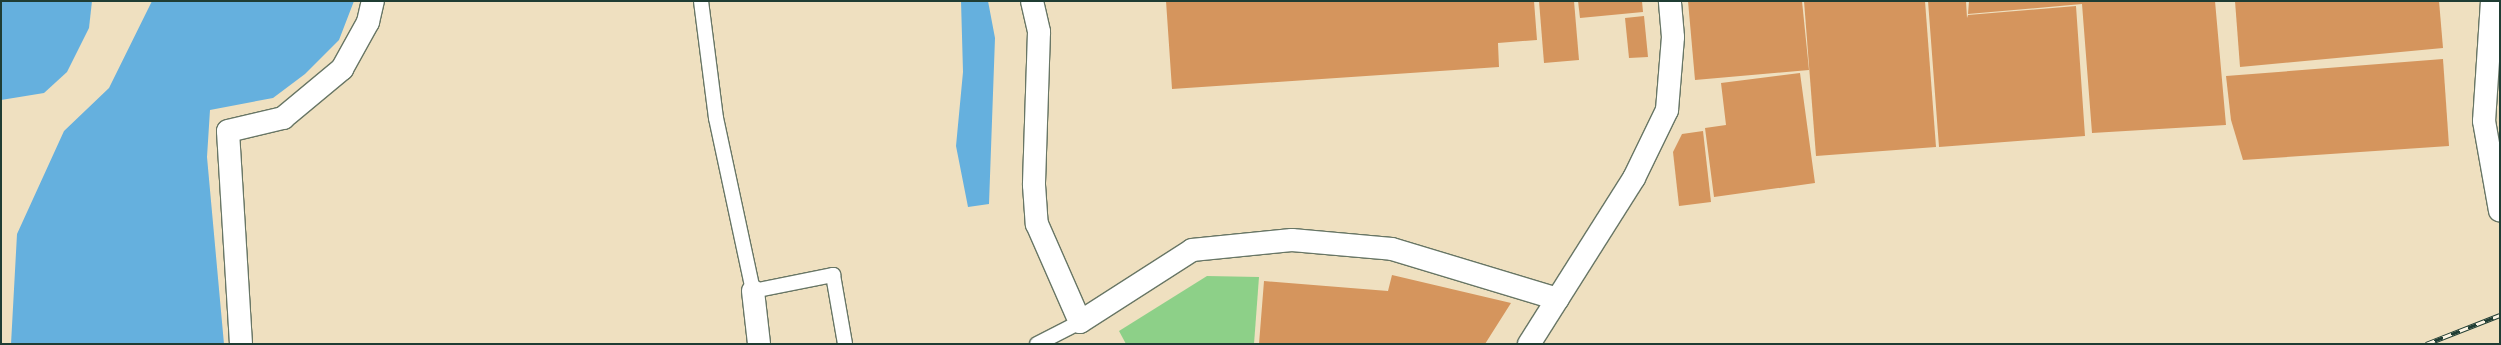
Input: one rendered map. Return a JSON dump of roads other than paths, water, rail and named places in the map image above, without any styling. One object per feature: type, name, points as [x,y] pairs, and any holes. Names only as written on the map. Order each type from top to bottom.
[{"type":"street","points":[[240,344],[228,131],[283,118],[342,69],[368,22],[373,1]]},
{"type":"street","points":[[1032,1],[1039,32],[1034,186],[1036,224],[1080,322],[1192,250],[1292,240],[1392,249],[1558,299]]},
{"type":"street","points":[[1529,344],[1634,178],[1667,110],[1673,37],[1670,1]]},
{"type":"street","points":[[2492,1],[2484,121],[2500,211]]},
{"type":"street","points":[[753,291],[759,344]]},
{"type":"lane","points":[[701,1],[716,118],[753,291],[833,275],[845,344]]},
{"type":"lane","points":[[1037,344],[1080,322]]},
{"type":"water","points":[[1,1],[92,1],[89,28],[67,72],[44,93],[1,100]]},
{"type":"water","points":[[152,1],[354,1],[339,40],[305,74],[273,98],[210,110],[207,157],[224,344],[11,344],[17,234],[64,131],[109,88]]},
{"type":"water","points":[[961,1],[988,1],[995,38],[989,204],[968,207],[956,146],[963,72]]},
{"type":"railway","points":[[2426,344],[2500,315]]}]
